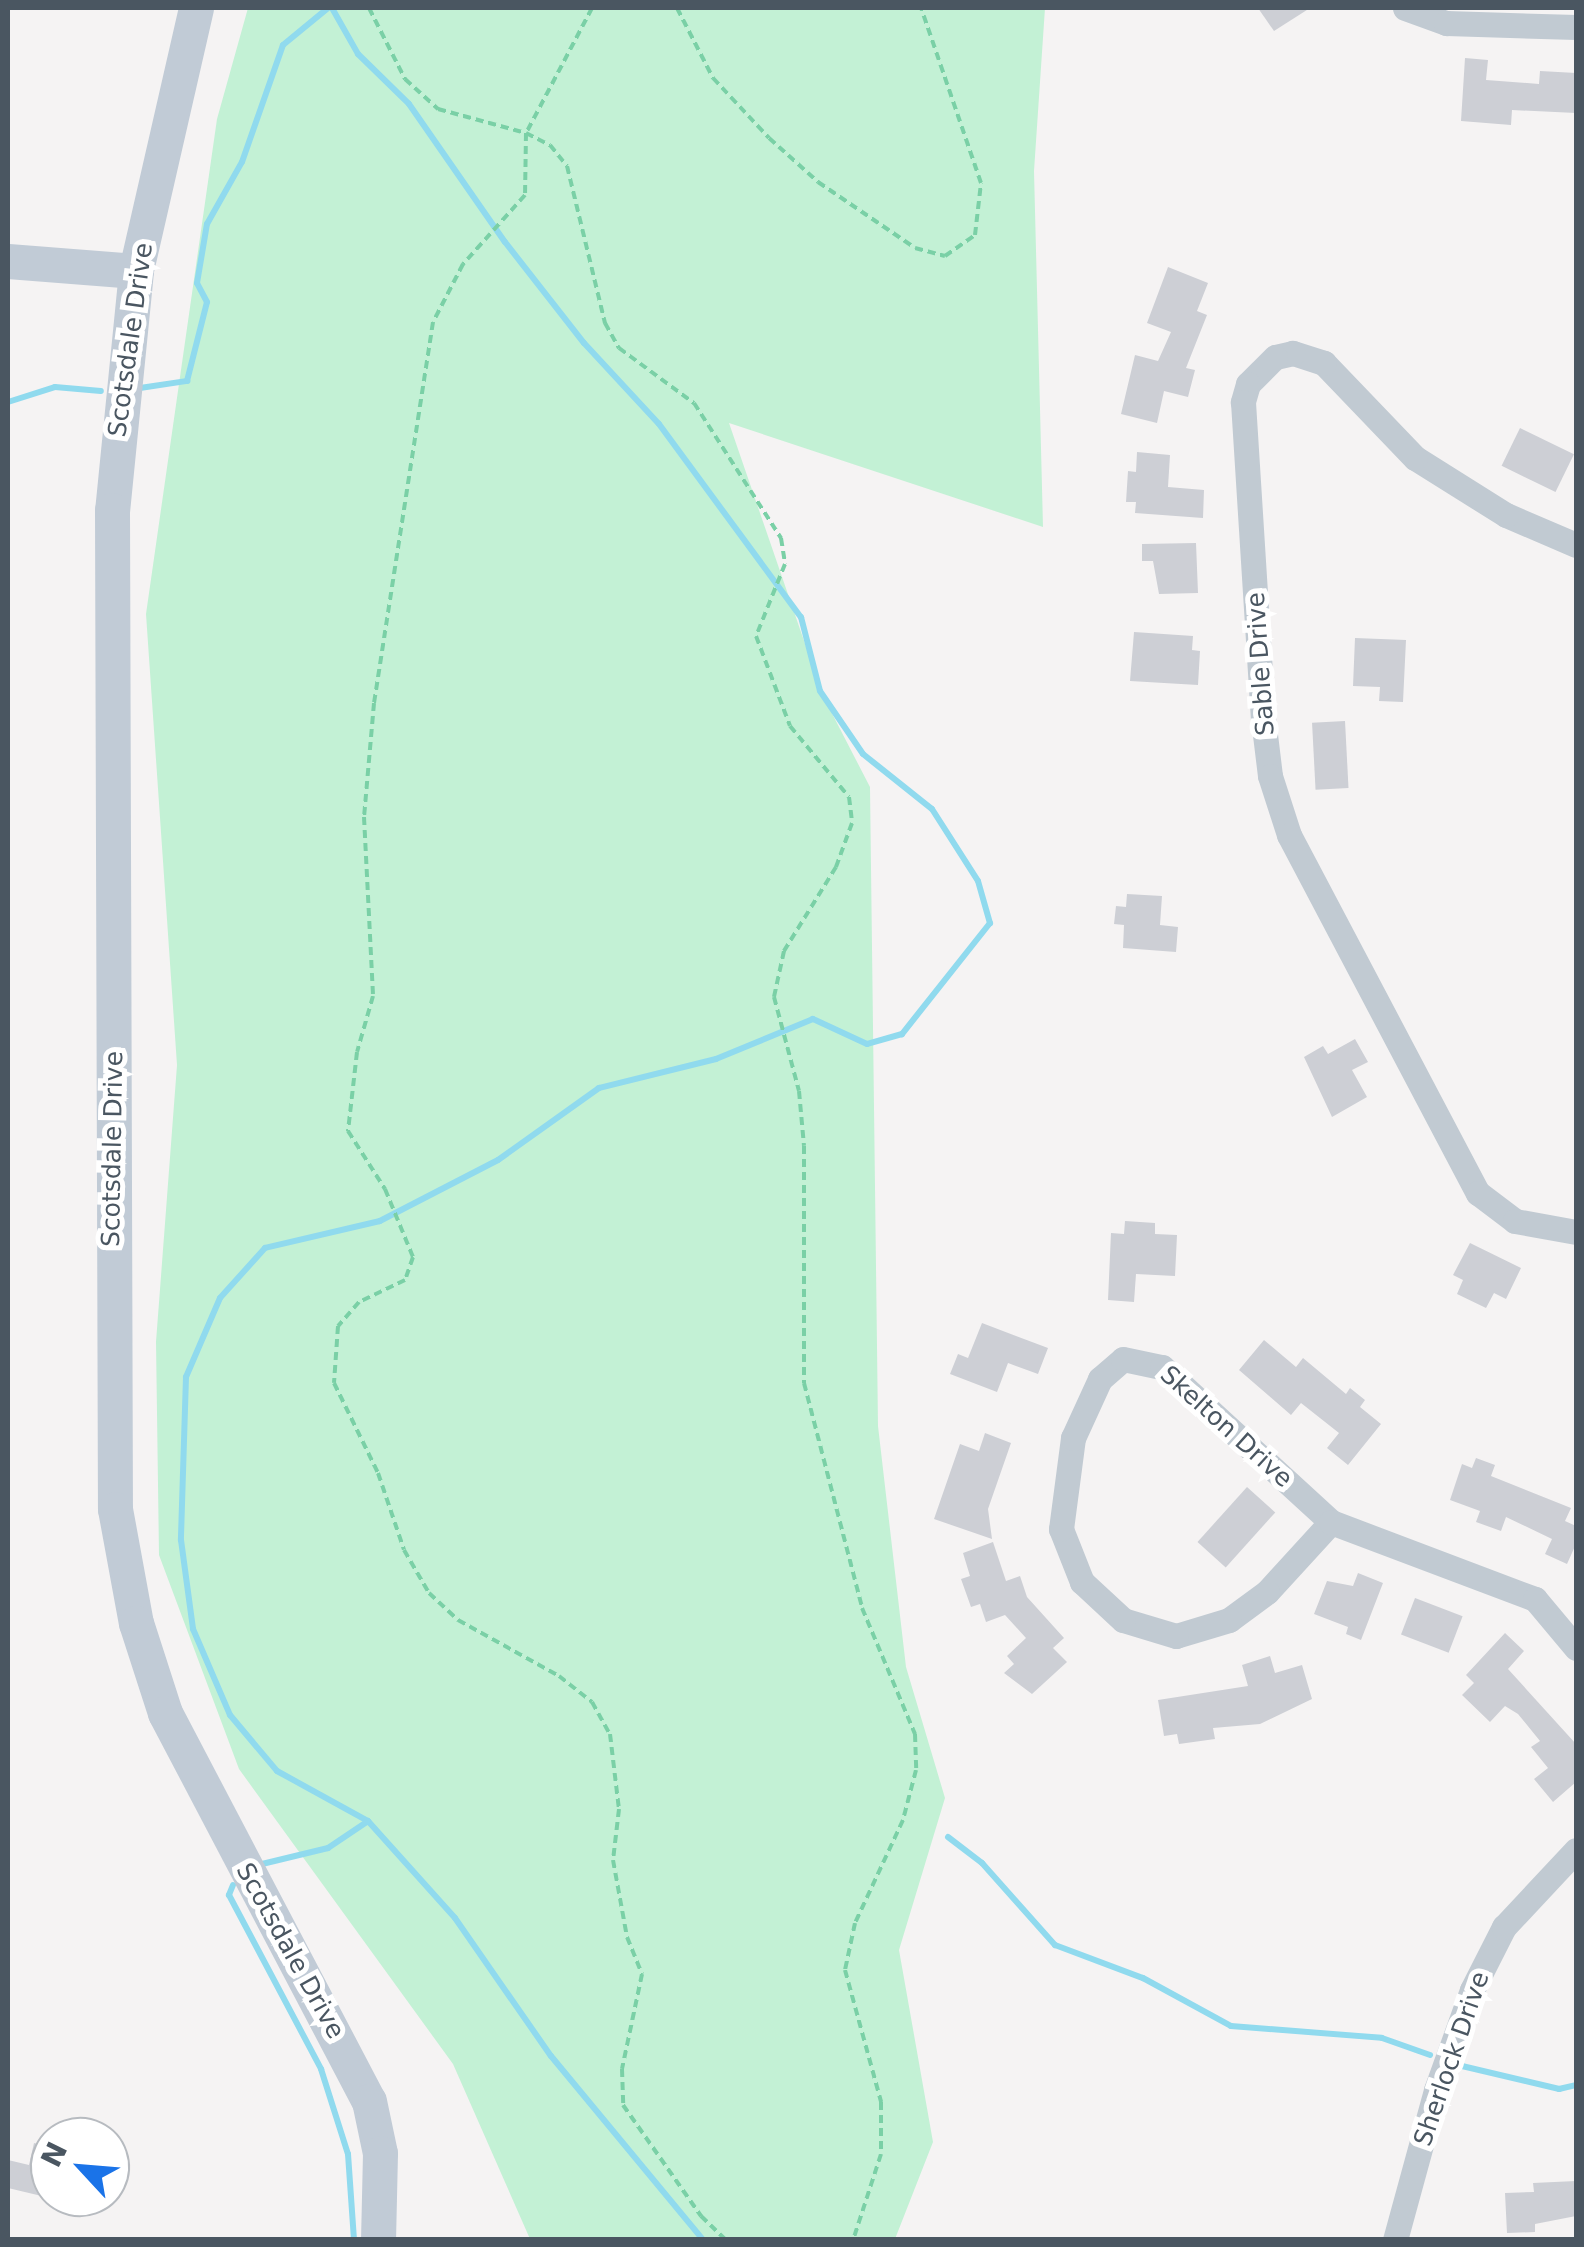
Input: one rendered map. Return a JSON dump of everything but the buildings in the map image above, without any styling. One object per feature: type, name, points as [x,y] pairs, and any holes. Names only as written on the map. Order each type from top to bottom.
[{"type":"street","name":"Scotsdale Drive","points":[[196,8],[136,271],[118,433],[109,645],[114,1509],[136,1623],[165,1713],[369,2102],[380,2152],[378,2240]]},
{"type":"street","points":[[1405,8],[1446,24],[1576,27]]},
{"type":"street","points":[[8,262],[136,271]]},
{"type":"street","name":"Sable Drive","points":[[1576,545],[1506,515],[1415,458],[1324,362],[1293,353],[1274,358],[1248,384],[1244,432],[1263,718],[1270,776],[1290,834],[1478,1193],[1515,1222],[1576,1232]]},
{"type":"street","name":"Skelton Drive","points":[[1331,1522],[1267,1592],[1229,1620],[1176,1636],[1123,1620],[1082,1582],[1061,1529],[1072,1438],[1100,1379],[1123,1359],[1162,1367],[1331,1522],[1534,1599],[1576,1648]]},
{"type":"street","name":"Sherlock Drive","points":[[1395,2240],[1436,2090],[1472,1990],[1504,1927],[1576,1850]]},
{"type":"path","points":[[368,8],[405,79],[438,109],[526,133],[550,145],[568,166],[605,322],[619,348],[694,403],[781,538],[785,564],[761,614],[756,636],[790,726],[850,796],[852,823],[836,867],[784,951],[776,1013],[789,1053],[804,1146],[804,1383],[862,1608],[915,1734],[916,1770],[904,1820],[854,1923],[845,1970],[881,2102],[881,2154],[852,2240]]},
{"type":"path","points":[[592,8],[526,133],[526,195],[510,218],[479,244],[442,295],[433,322],[374,703],[364,817],[373,996],[357,1052],[348,1131],[385,1189],[413,1257],[405,1280],[359,1302],[338,1326],[334,1384],[378,1473],[404,1550],[429,1592],[458,1620],[559,1676],[592,1702],[610,1734],[619,1809],[614,1860],[627,1937],[642,1974],[622,2069],[623,2105],[726,2240]]},
{"type":"path","points":[[677,8],[713,78],[768,138],[818,182],[915,248],[944,256],[975,235],[981,183],[921,8]]},
{"type":"green space","points":[[248,8],[1045,8],[1034,171],[1043,527],[729,423],[823,696],[870,787],[878,1426],[906,1667],[945,1798],[899,1950],[933,2142],[895,2239],[530,2239],[453,2064],[239,1769],[159,1555],[156,1342],[177,1065],[146,614],[217,119]]},
{"type":"waterway","points":[[140,388],[187,381],[207,302],[197,283],[207,224],[242,162],[283,45],[328,8]]},
{"type":"waterway","points":[[332,8],[358,54],[409,104],[505,242],[584,343],[659,424],[801,617],[820,691],[863,754],[932,809],[978,881],[990,923],[902,1034],[867,1044],[813,1019],[716,1059],[599,1088],[498,1160],[380,1221],[265,1248],[220,1298],[186,1377],[181,1540],[193,1629],[230,1715],[277,1771],[368,1821],[455,1918],[551,2056],[703,2240]]},
{"type":"waterway","points":[[8,402],[55,387],[101,391]]},
{"type":"waterway","points":[[262,1864],[328,1848],[368,1821]]},
{"type":"waterway","points":[[948,1837],[982,1863],[1055,1945],[1143,1978],[1231,2026],[1382,2038],[1430,2055]]},
{"type":"waterway","points":[[233,1885],[229,1895],[321,2069],[348,2154],[354,2240]]},
{"type":"waterway","points":[[1462,2066],[1559,2089],[1576,2085]]}]
